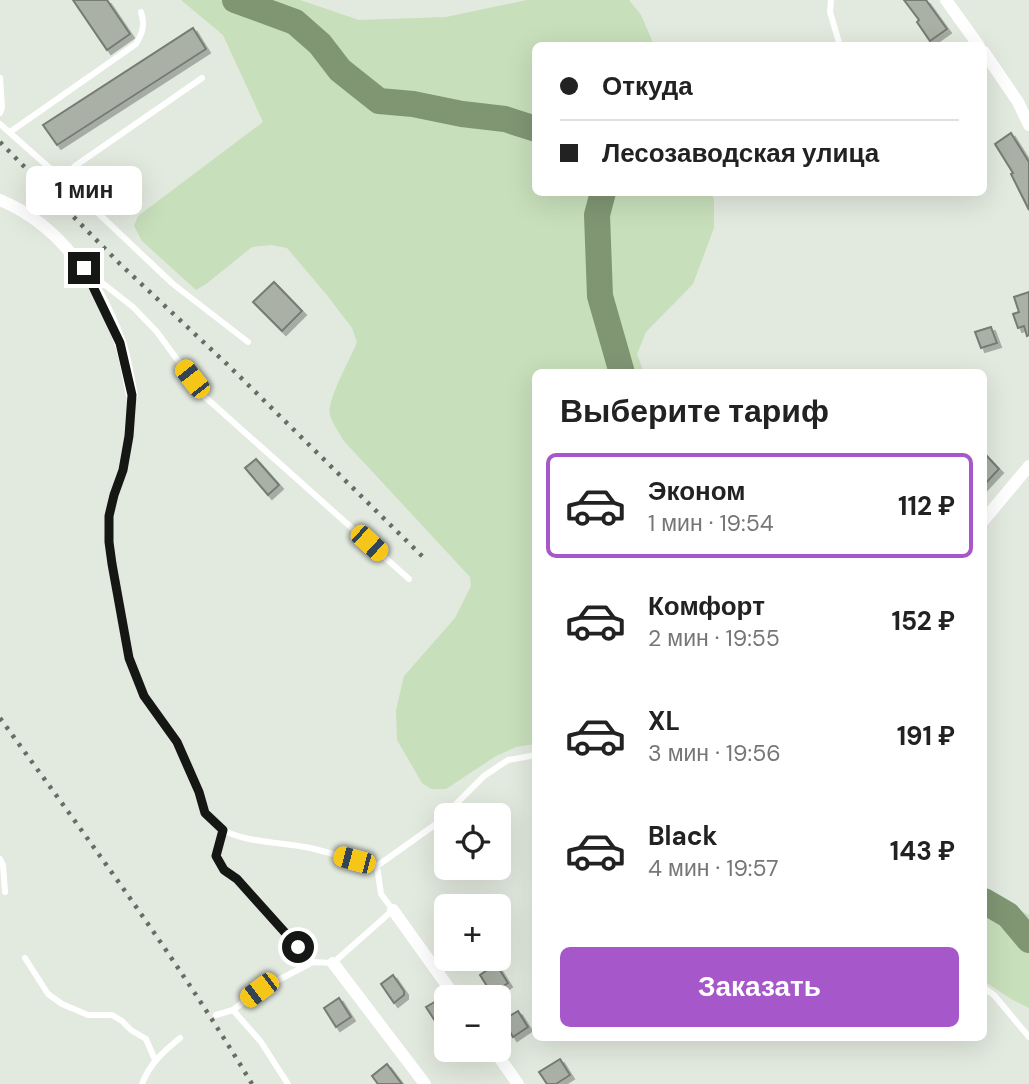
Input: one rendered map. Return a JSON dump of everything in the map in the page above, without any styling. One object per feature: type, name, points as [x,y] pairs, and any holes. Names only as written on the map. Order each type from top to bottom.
[{"type":"street","points":[[946,0],[976,42]]},
{"type":"street","points":[[987,56],[1023,99],[1029,125]]},
{"type":"street","points":[[0,200],[20,208],[45,227],[84,268],[120,343],[132,395]]},
{"type":"street","points":[[987,516],[1029,466]]},
{"type":"street","points":[[393,910],[447,985]]},
{"type":"street","points":[[333,963],[425,1084]]},
{"type":"street","points":[[502,1062],[518,1084]]},
{"type":"lane","points":[[831,0],[830,12],[839,42]]},
{"type":"lane","points":[[10,132],[136,44],[143,32],[141,12]]},
{"type":"lane","points":[[0,78],[0,113]]},
{"type":"lane","points":[[62,179],[75,166],[201,78]]},
{"type":"lane","points":[[0,124],[173,284],[248,342]]},
{"type":"lane","points":[[84,268],[133,307],[158,332],[204,396],[410,579]]},
{"type":"lane","points":[[132,395],[125,458],[114,495],[109,529],[129,658],[144,696],[177,742],[199,792],[205,813],[223,830],[245,837],[309,847],[377,866]]},
{"type":"lane","points":[[377,866],[436,824],[492,770],[508,760],[532,756]]},
{"type":"lane","points":[[223,830],[216,856],[224,870],[237,879],[268,916],[313,962]]},
{"type":"lane","points":[[0,859],[5,892]]},
{"type":"lane","points":[[216,1015],[233,1010],[259,990],[313,962],[333,963],[393,910],[381,894],[377,866]]},
{"type":"lane","points":[[25,958],[48,994],[62,1004],[88,1015],[112,1015],[122,1021],[146,1039],[155,1060]]},
{"type":"lane","points":[[987,990],[1029,1037]]},
{"type":"lane","points":[[233,1010],[261,1042],[288,1084]]},
{"type":"lane","points":[[142,1084],[155,1060],[180,1038]]},
{"type":"green space","points":[[181,0],[300,0],[359,20],[446,17],[527,0],[629,0],[641,15],[653,42],[532,42],[532,196],[712,196],[714,200],[714,228],[693,284],[646,332],[637,354],[643,369],[532,369],[532,744],[516,747],[496,756],[446,789],[431,789],[422,783],[397,740],[396,710],[404,676],[455,618],[471,586],[470,577],[343,440],[332,421],[332,400],[357,342],[352,328],[287,248],[271,245],[252,247],[196,290],[142,241],[134,226],[138,216],[263,122],[223,35]]},
{"type":"green space","points":[[987,894],[1029,915],[1029,1008],[987,983]]},
{"type":"building","points":[[73,0],[107,0],[130,34],[107,50]]},
{"type":"building","points":[[904,0],[926,0],[947,29],[930,41]]},
{"type":"building","points":[[193,28],[206,49],[57,145],[43,125]]},
{"type":"building","points":[[1011,133],[1029,162],[1029,210],[1011,174],[1013,173],[995,144]]},
{"type":"building","points":[[274,282],[302,311],[282,331],[253,302]]},
{"type":"building","points":[[1029,292],[1027,336],[1024,326],[1018,328],[1013,314],[1019,312],[1014,297]]},
{"type":"building","points":[[991,327],[997,343],[981,348],[975,332]]},
{"type":"building","points":[[987,456],[999,469],[987,482]]},
{"type":"building","points":[[256,459],[279,485],[268,495],[245,468]]},
{"type":"building","points":[[486,971],[500,971],[508,983],[486,985],[480,975]]},
{"type":"building","points":[[393,975],[404,991],[404,995],[394,1003],[381,984]]},
{"type":"building","points":[[339,998],[351,1017],[336,1027],[324,1008]]},
{"type":"building","points":[[434,1002],[434,1019],[426,1007]]},
{"type":"building","points":[[518,1011],[528,1027],[513,1037],[511,1034],[511,1015]]},
{"type":"building","points":[[560,1059],[570,1075],[556,1084],[547,1084],[539,1072]]},
{"type":"building","points":[[387,1064],[402,1084],[378,1084],[372,1076]]},
{"type":"waterway","points":[[235,0],[295,22],[320,44],[340,70],[379,101],[505,119],[532,128]]},
{"type":"waterway","points":[[602,196],[597,215],[600,296],[621,369]]},
{"type":"waterway","points":[[987,903],[1008,915],[1029,940]]},
{"type":"railway","points":[[0,142],[120,264],[229,366],[424,558]]},
{"type":"railway","points":[[0,718],[162,944],[252,1084]]},
{"type":"route","points":[[84,268],[120,343],[132,395],[123,470],[109,516],[109,542],[129,658],[135,678],[144,696],[177,742],[199,792],[205,813],[223,830],[216,856],[224,870],[237,879],[298,947]]}]
